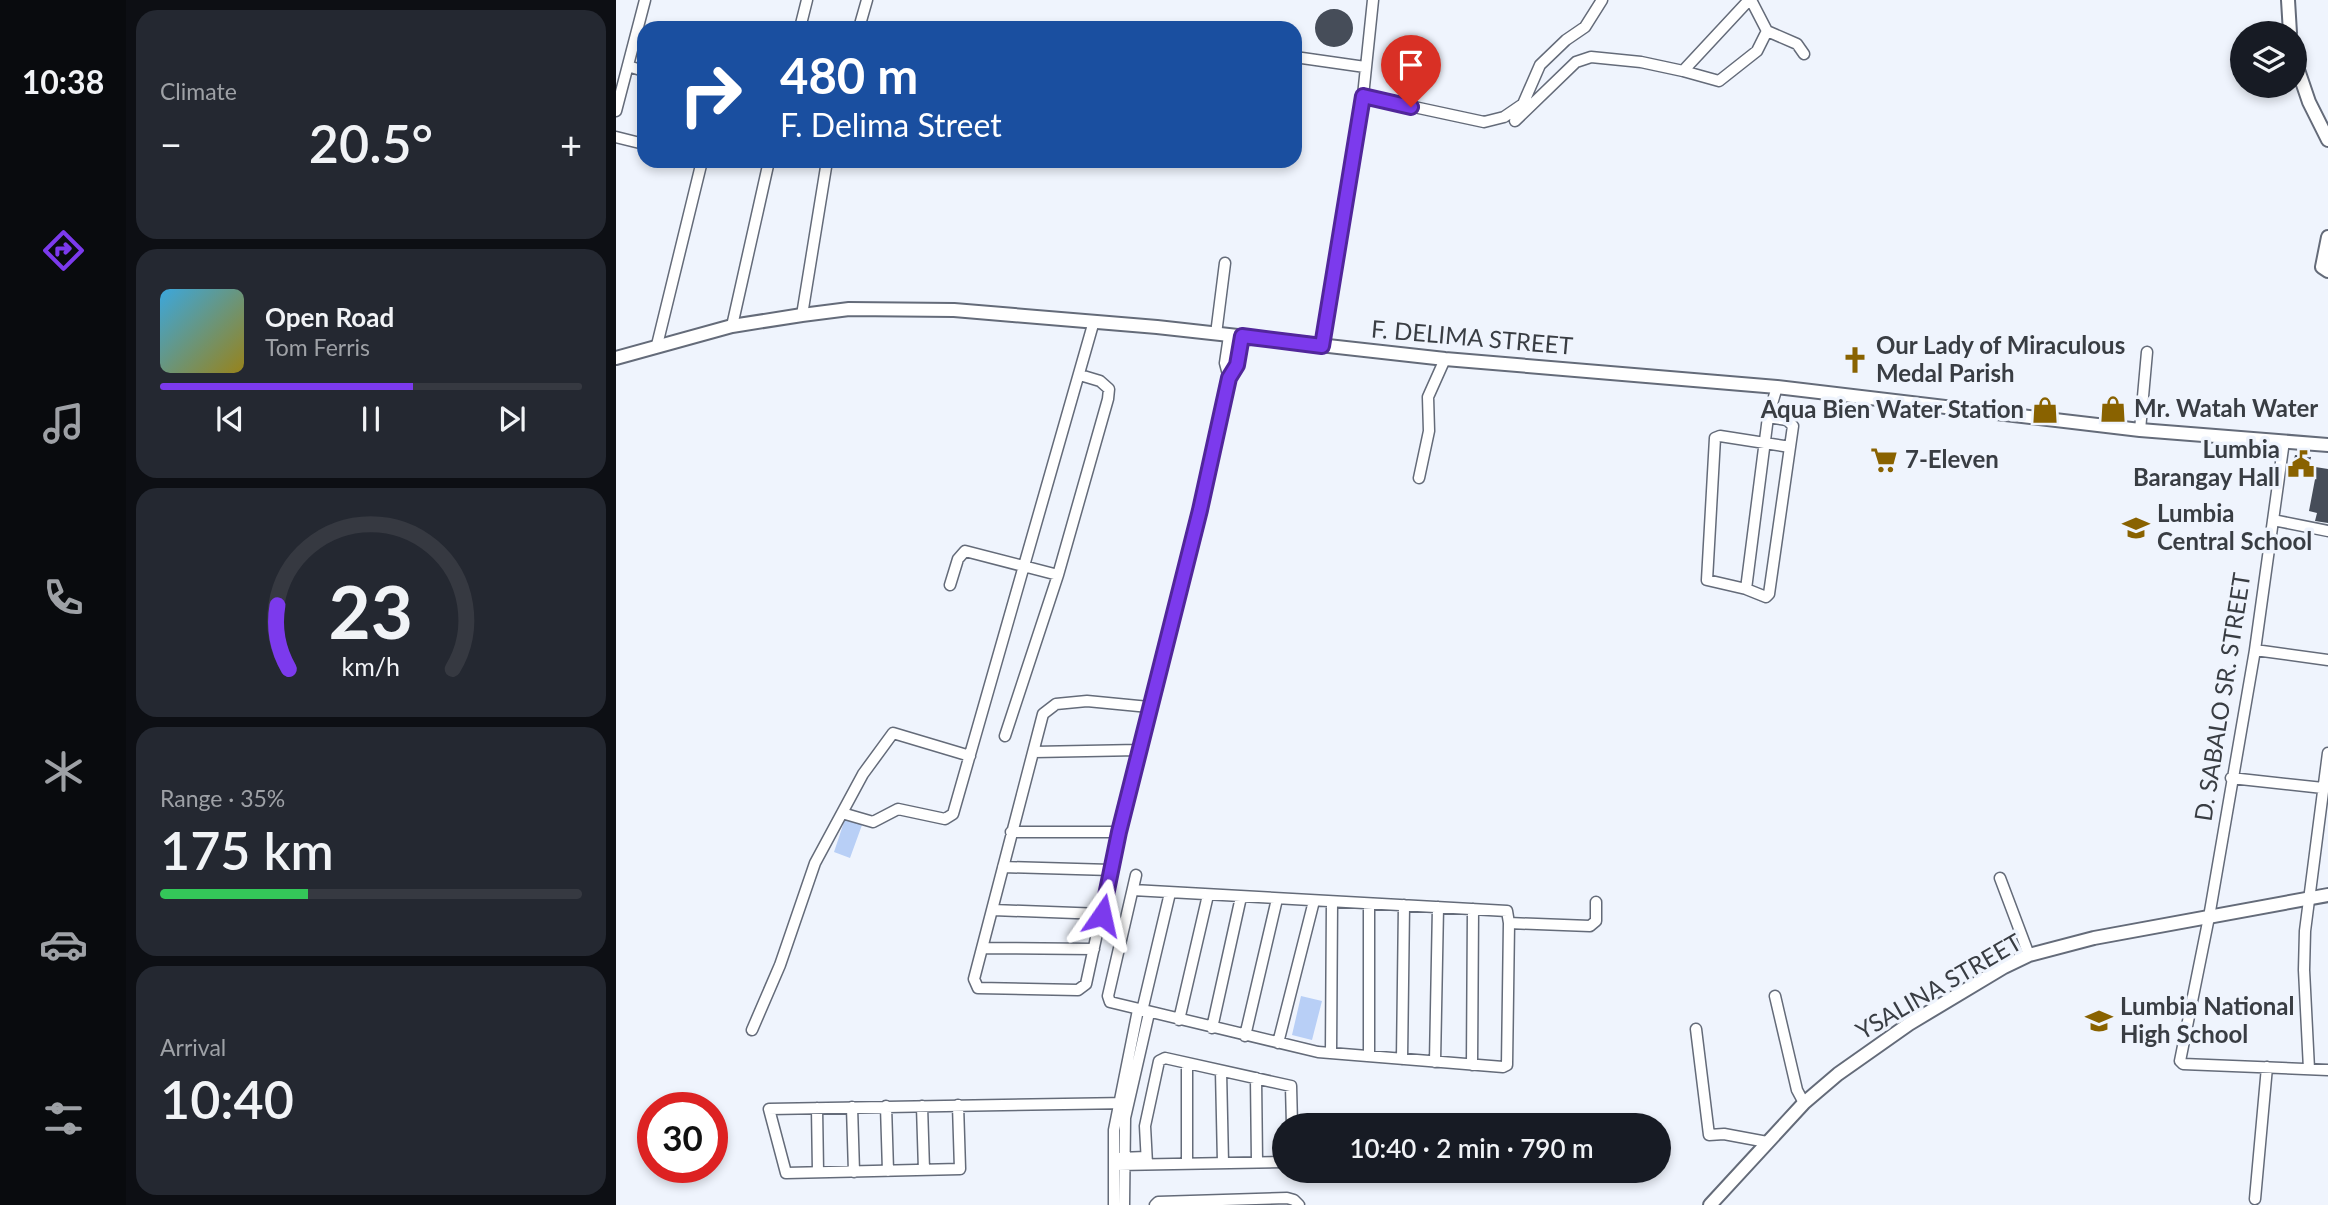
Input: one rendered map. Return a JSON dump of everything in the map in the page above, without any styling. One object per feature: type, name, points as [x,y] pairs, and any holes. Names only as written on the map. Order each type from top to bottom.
[{"type":"street","points":[[640,21],[645,0]]},
{"type":"street","points":[[802,21],[807,0]]},
{"type":"street","points":[[861,21],[867,0]]},
{"type":"street","points":[[1322,346],[1363,96],[1373,0]]},
{"type":"street","points":[[1363,96],[1484,122],[1504,117],[1523,104],[1540,65],[1566,40],[1585,27],[1602,0]]},
{"type":"street","points":[[1683,71],[1750,0],[1767,31],[1797,44],[1804,54]]},
{"type":"street","points":[[2288,0],[2289,21]]},
{"type":"street","points":[[616,111],[637,31]]},
{"type":"street","points":[[1515,121],[1576,62],[1591,57],[1641,62],[1718,81],[1757,51],[1767,31]]},
{"type":"street","points":[[1302,58],[1365,67]]},
{"type":"street","points":[[628,66],[637,69]]},
{"type":"street","points":[[2307,96],[2328,140]]},
{"type":"street","points":[[616,137],[637,142]]},
{"type":"street","points":[[657,345],[700,168]]},
{"type":"street","points":[[733,326],[767,168]]},
{"type":"street","points":[[803,315],[826,168]]},
{"type":"street","points":[[2328,237],[2323,251],[2322,267],[2328,271]]},
{"type":"street","points":[[1216,334],[1225,263]]},
{"type":"street","name":"F. DELIMA STREET","points":[[616,358],[733,326],[849,309],[1023,314],[1445,359],[1777,387],[2140,430],[2328,444]]},
{"type":"street","points":[[842,813],[873,822],[898,809],[950,818],[1094,321]]},
{"type":"street","points":[[1149,708],[1087,701],[1056,704],[1043,714],[974,979],[978,988],[1078,990],[1086,984],[1119,832],[1200,510],[1229,378],[1225,363],[1236,336]]},
{"type":"street","points":[[2140,430],[2147,352]]},
{"type":"street","points":[[1419,478],[1429,432],[1428,397],[1445,359]]},
{"type":"street","points":[[1005,736],[1058,575],[1096,447],[1109,389],[1100,381],[1080,375]]},
{"type":"street","points":[[1746,589],[1768,417],[1777,387]]},
{"type":"street","points":[[1768,417],[1792,422],[1790,447],[1769,594],[1766,597],[1746,589],[1708,581],[1705,577],[1714,440],[1720,436],[1790,447]]},
{"type":"street","name":"D. SABALO SR. STREET","points":[[2267,1067],[2183,1064],[2180,1058],[2209,917],[2255,650],[2284,441]]},
{"type":"street","points":[[2273,520],[2328,531]]},
{"type":"street","points":[[950,584],[958,559],[965,551],[1058,575]]},
{"type":"street","points":[[2255,650],[2328,660]]},
{"type":"street","points":[[752,1030],[779,965],[815,863],[863,774],[893,733],[970,756]]},
{"type":"street","points":[[1034,752],[1139,750]]},
{"type":"street","points":[[2309,1069],[2304,970],[2308,898],[2328,753]]},
{"type":"street","points":[[2231,778],[2323,788]]},
{"type":"street","points":[[1011,832],[1119,832]]},
{"type":"street","points":[[1003,867],[1111,870]]},
{"type":"street","points":[[1133,890],[1507,911],[1507,1065],[1503,1068],[1331,1053],[1278,1044],[1113,1004],[1108,999],[1136,875]]},
{"type":"street","points":[[2000,878],[2029,955]]},
{"type":"street","points":[[1114,1205],[1123,1103],[1170,893]]},
{"type":"street","points":[[1179,1020],[1208,895]]},
{"type":"street","name":"YSALINA STREET","points":[[1710,1205],[1804,1103],[1859,1058],[1909,1024],[2029,955],[2094,938],[2328,895]]},
{"type":"street","points":[[1212,1028],[1241,897]]},
{"type":"street","points":[[1245,1035],[1277,899]]},
{"type":"street","points":[[1278,1044],[1314,901]]},
{"type":"street","points":[[1331,1053],[1332,902]]},
{"type":"street","points":[[1509,923],[1590,926],[1596,921],[1596,902]]},
{"type":"street","points":[[1368,904],[1369,1056]]},
{"type":"street","points":[[1402,1059],[1404,905]]},
{"type":"street","points":[[1435,1062],[1438,907]]},
{"type":"street","points":[[1472,1065],[1473,909]]},
{"type":"street","points":[[993,910],[1102,915]]},
{"type":"street","points":[[982,948],[1094,949]]},
{"type":"street","points":[[1775,996],[1797,1090],[1804,1103]]},
{"type":"street","points":[[1696,1029],[1709,1135],[1724,1134],[1767,1142]]},
{"type":"street","points":[[1147,1161],[1144,1126],[1159,1061],[1165,1058],[1291,1086],[1292,1113]]},
{"type":"street","points":[[1187,1063],[1187,1163]]},
{"type":"street","points":[[2255,1199],[2267,1067],[2328,1070]]},
{"type":"street","points":[[1221,1071],[1223,1163]]},
{"type":"street","points":[[1256,1078],[1257,1162]]},
{"type":"street","points":[[958,1105],[960,1169],[853,1172],[786,1173],[769,1109],[886,1106],[922,1106],[958,1105],[1123,1103]]},
{"type":"street","points":[[886,1106],[888,1171]]},
{"type":"street","points":[[922,1106],[924,1170]]},
{"type":"street","points":[[852,1107],[853,1172]]},
{"type":"street","points":[[817,1108],[818,1172]]},
{"type":"street","points":[[1118,1162],[1272,1162]]},
{"type":"street","points":[[1118,1162],[1124,1205]]},
{"type":"street","points":[[1155,1205],[1158,1202],[1287,1198],[1299,1205]]},
{"type":"shaded area","points":[[845,819],[862,825],[850,858],[834,852]]},
{"type":"shaded area","points":[[1301,996],[1322,1001],[1312,1040],[1292,1035]]},
{"type":"building","points":[[1334,9],[1347,15],[1353,28],[1347,41],[1334,47],[1321,41],[1315,28],[1321,15]]},
{"type":"building","points":[[2295,455],[2311,457],[2309,466],[2328,469],[2328,523],[2315,521],[2317,513],[2309,511],[2316,474],[2292,470]]},
{"type":"place","name":"Our Lady of Miraculous Medal Parish","points":[[1855,360]]},
{"type":"place","name":"Mr. Watah Water","points":[[2113,409]]},
{"type":"place","name":"Aqua Bien Water Station","points":[[2045,410]]},
{"type":"place","name":"7-Eleven","points":[[1884,460]]},
{"type":"place","name":"Lumbia Barangay Hall","points":[[2301,464]]},
{"type":"place","name":"Lumbia Central School","points":[[2136,528]]},
{"type":"place","name":"Lumbia National High School","points":[[2099,1021]]},
{"type":"route","points":[[1102,915],[1164,645],[1200,510],[1229,378],[1237,365],[1242,336],[1322,346],[1363,96],[1411,107]]}]
